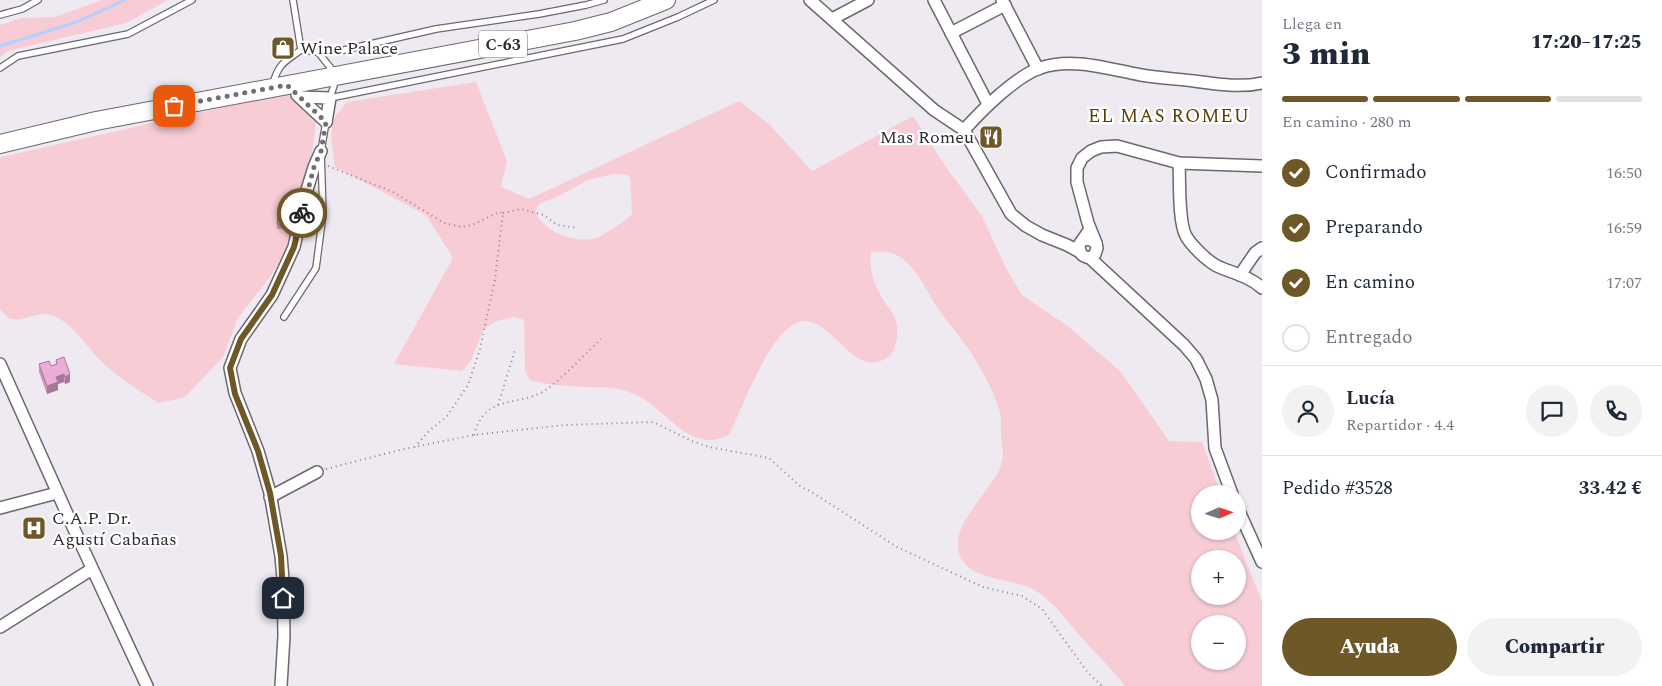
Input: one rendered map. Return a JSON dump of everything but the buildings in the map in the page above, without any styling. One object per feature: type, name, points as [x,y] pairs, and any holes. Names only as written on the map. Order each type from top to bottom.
[{"type":"main road","name":"C-63","points":[[2,145],[96,121],[575,30],[611,22],[666,0]]},
{"type":"street","points":[[810,0],[934,110],[964,130],[1011,214],[1042,236],[1084,248],[1102,270],[1184,345],[1196,359],[1206,379],[1212,400],[1215,448],[1229,485]]},
{"type":"street","points":[[832,19],[868,0]]},
{"type":"street","points":[[934,0],[988,104]]},
{"type":"street","points":[[951,33],[1004,2],[1038,69]]},
{"type":"street","points":[[964,130],[988,104],[1022,78],[1038,69],[1072,63],[1149,76],[1235,86],[1262,83]]},
{"type":"street","points":[[279,87],[300,98],[326,122]]},
{"type":"street","points":[[300,98],[330,98],[326,122]]},
{"type":"street","points":[[1084,248],[1090,229],[1077,182],[1077,168],[1082,158],[1090,151],[1101,147],[1117,146],[1179,163],[1262,166]]},
{"type":"street","points":[[281,686],[284,636],[281,556],[270,497],[258,451],[235,394],[230,368],[241,339],[272,295],[294,247],[306,193],[321,151]]},
{"type":"street","points":[[1179,163],[1182,224],[1186,236],[1216,266],[1240,275],[1262,288]]},
{"type":"street","points":[[1240,275],[1255,253],[1262,248]]},
{"type":"street","points":[[0,366],[147,686]]},
{"type":"street","points":[[270,497],[317,472]]},
{"type":"street","points":[[0,508],[57,493]]},
{"type":"street","points":[[1246,527],[1262,562]]},
{"type":"street","points":[[0,627],[92,569]]},
{"type":"lane","points":[[0,16],[22,9],[38,0]]},
{"type":"lane","points":[[0,68],[18,56],[128,34],[192,0]]},
{"type":"lane","points":[[293,0],[301,50]]},
{"type":"lane","points":[[279,87],[277,70],[283,62],[301,50],[318,52],[344,50],[436,29],[538,14],[604,0]]},
{"type":"lane","points":[[318,52],[337,76],[330,98],[623,39],[714,0]]},
{"type":"lane","points":[[284,317],[316,268],[323,214],[321,151],[326,122]]},
{"type":"path","points":[[321,165],[394,192],[444,223],[462,227],[475,224],[499,212],[503,213],[520,209],[544,215],[557,225],[577,228]]},
{"type":"path","points":[[415,447],[426,433],[447,416],[468,385],[480,349],[493,287],[503,213]]},
{"type":"path","points":[[474,435],[476,426],[490,408],[536,396],[548,388],[601,339]]},
{"type":"path","points":[[498,405],[515,350]]},
{"type":"path","points":[[317,472],[415,447],[474,435],[564,425],[653,422],[709,447],[769,458],[801,487],[897,547],[983,587],[1022,596],[1042,609],[1088,672],[1102,686]]},
{"type":"shaded area","points":[[102,0],[168,0],[126,23],[8,51],[0,57],[0,25],[21,18],[55,17]]},
{"type":"shaded area","points":[[476,82],[507,161],[501,187],[529,199],[739,101],[769,124],[812,171],[913,116],[948,170],[982,216],[1007,270],[1022,295],[1069,327],[1121,372],[1169,441],[1202,442],[1218,485],[1191,485],[1191,540],[1238,540],[1241,550],[1191,550],[1191,605],[1246,605],[1246,561],[1262,602],[1262,686],[1125,686],[1046,598],[1031,588],[980,574],[964,562],[959,553],[958,542],[961,530],[966,519],[991,484],[1002,462],[1000,412],[987,381],[971,352],[939,310],[913,269],[908,263],[894,254],[871,252],[872,275],[881,296],[897,324],[897,340],[890,355],[874,363],[863,361],[853,355],[825,329],[815,323],[804,321],[792,325],[781,336],[759,369],[729,435],[715,440],[702,439],[690,435],[648,402],[623,390],[557,385],[530,380],[525,371],[524,320],[514,317],[494,322],[484,329],[471,360],[462,371],[394,364],[453,258],[426,215],[335,167],[331,137],[333,119],[347,102]],"holes":[[[613,174],[628,175],[630,179],[632,214],[620,224],[596,238],[579,239],[561,235],[545,225],[535,211],[539,204],[559,196],[588,180]]]},
{"type":"shaded area","points":[[286,93],[309,110],[316,123],[312,154],[294,237],[272,274],[238,318],[223,357],[186,396],[158,403],[106,365],[73,329],[61,320],[48,314],[14,319],[9,318],[0,310],[1,157]]},
{"type":"waterway","points":[[0,46],[77,22],[125,0]]},
{"type":"way so far","points":[[174,106],[287,85],[326,122],[321,151],[306,193],[302,213]]},
{"type":"place","name":"Wine Palace","points":[[283,48]]},
{"type":"place","name":"Mas Romeu","points":[[991,137]]},
{"type":"place","name":"C.A.P. Dr. Agustí Cabañas","points":[[34,528]]},
{"type":"district","name":"EL MAS ROMEU","points":[[1169,115]]},
{"type":"route","points":[[283,598],[281,556],[270,493],[258,451],[235,394],[230,368],[241,339],[272,295],[294,247],[302,213]]}]
